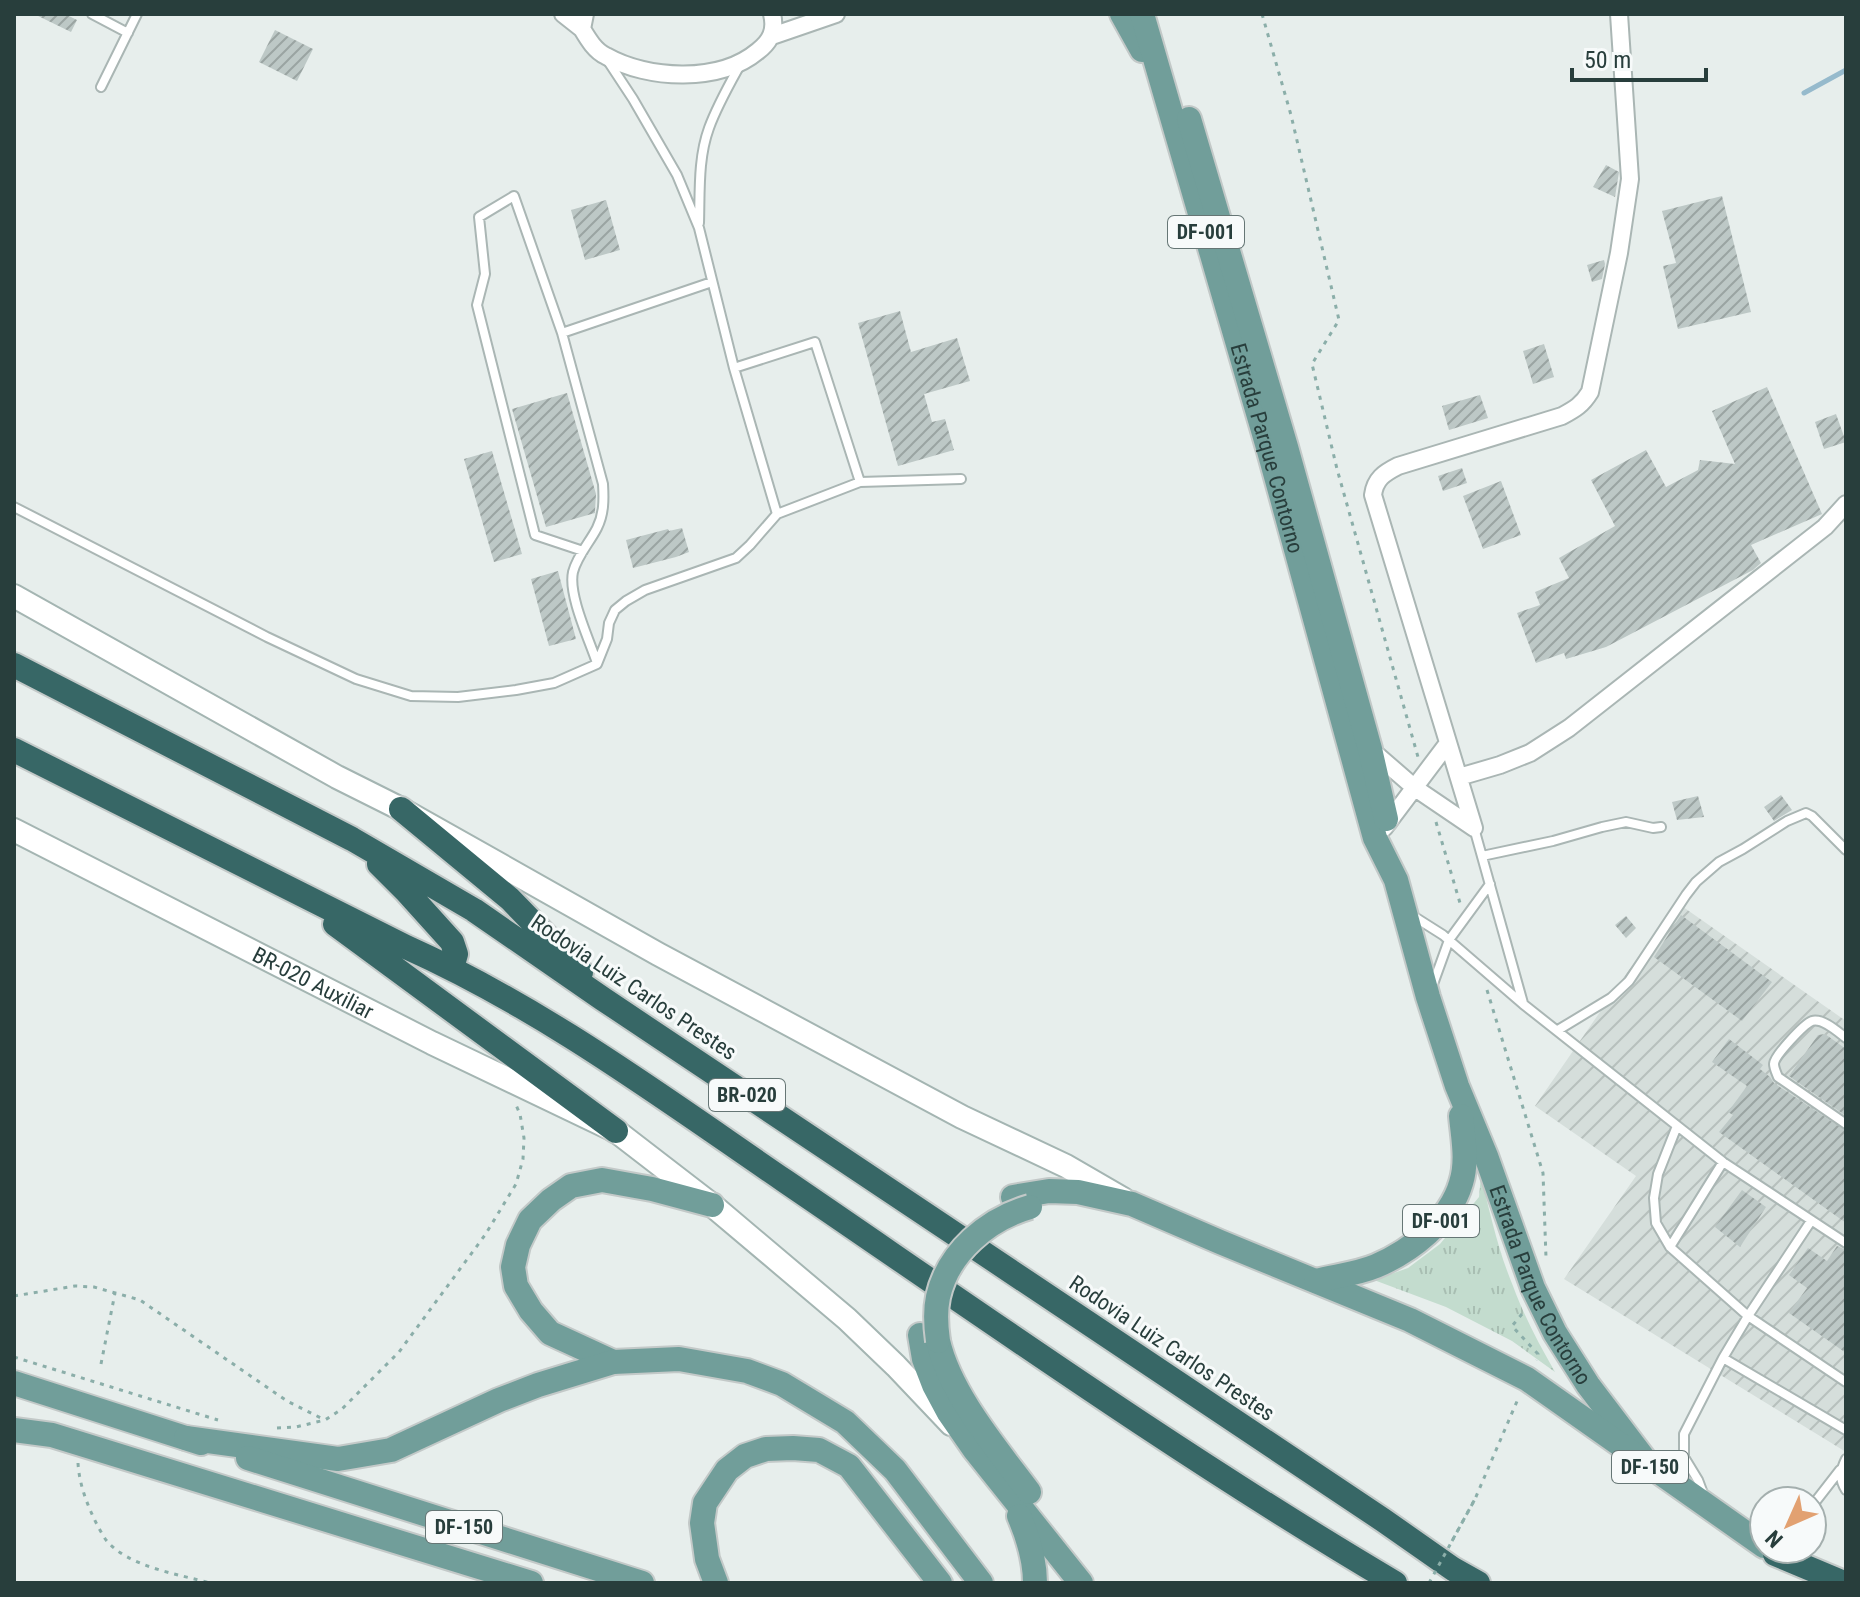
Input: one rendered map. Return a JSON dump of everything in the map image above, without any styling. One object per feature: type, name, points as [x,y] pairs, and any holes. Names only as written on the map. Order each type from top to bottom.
[{"type":"highway","name":"Rodovia Luiz Carlos Prestes","points":[[14,665],[352,839],[474,910],[1478,1583]]},
{"type":"highway","name":"BR-020","points":[[14,750],[452,968],[578,1040],[1183,1451],[1395,1583]]},
{"type":"highway","points":[[401,809],[510,899],[560,949],[603,999]]},
{"type":"highway","points":[[352,839],[406,891],[452,942],[456,954],[452,968]]},
{"type":"highway","points":[[279,882],[616,1131]]},
{"type":"highway","points":[[1805,1565],[1844,1583]]},
{"type":"main road","points":[[1122,14],[1166,98]]},
{"type":"main road","name":"Estrada Parque Contorno","points":[[1142,14],[1406,912],[1428,997],[1457,1086],[1486,1156],[1533,1288],[1555,1333],[1588,1385],[1651,1468]]},
{"type":"main road","name":"Estrada Parque Contorno","points":[[1156,14],[1262,360],[1370,749],[1381,831]]},
{"type":"main road","points":[[14,596],[658,954],[962,1117],[1066,1166],[1132,1204]]},
{"type":"main road","name":"BR-020 Auxiliar","points":[[14,830],[432,1043],[616,1131],[712,1205],[847,1319],[974,1449]]},
{"type":"main road","name":"Estrada Parque Contorno","points":[[1316,1281],[1374,1267],[1400,1253],[1440,1223],[1461,1183],[1465,1153],[1457,1086]]},
{"type":"main road","points":[[613,1362],[550,1333],[531,1311],[516,1286],[513,1267],[518,1245],[530,1220],[571,1186],[602,1180],[712,1205]]},
{"type":"main road","name":"DF-150","points":[[1074,1574],[974,1449],[949,1413],[924,1359],[929,1338],[924,1301],[939,1261],[954,1239],[991,1208],[1022,1202],[1049,1191],[1078,1192],[1132,1204],[1410,1320],[1527,1379],[1748,1534]]},
{"type":"main road","points":[[1022,1202],[1081,1207],[1220,1242]]},
{"type":"main road","points":[[929,1338],[982,1427],[1040,1508],[1074,1574]]},
{"type":"main road","points":[[186,1438],[338,1459],[391,1450],[499,1400],[613,1362],[679,1359],[747,1371],[782,1384],[845,1422],[895,1470],[981,1583]]},
{"type":"main road","name":"DF-150","points":[[14,1383],[642,1583]]},
{"type":"main road","name":"DF-150","points":[[14,1430],[52,1435],[531,1583]]},
{"type":"main road","points":[[716,1583],[705,1547],[702,1523],[705,1503],[727,1470],[745,1456],[766,1449],[793,1448],[819,1450],[849,1466],[940,1583]]},
{"type":"main road","name":"DF-150","points":[[1008,1490],[1030,1546],[1035,1581]]},
{"type":"main road","name":"DF-150","points":[[1789,1565],[1812,1583]]},
{"type":"street","points":[[563,14],[583,21],[589,41],[604,56],[650,71],[686,75],[722,70],[740,64],[761,50],[772,36],[772,14]]},
{"type":"street","points":[[772,36],[836,14]]},
{"type":"street","points":[[1474,828],[1373,495],[1374,486],[1379,478],[1398,466],[1562,416],[1577,409],[1590,392],[1619,253],[1630,179],[1619,14]]},
{"type":"street","points":[[1459,777],[1530,753],[1569,728],[1825,527],[1846,504]]},
{"type":"street","points":[[1381,831],[1448,743]]},
{"type":"street","points":[[1370,749],[1415,788],[1474,828]]},
{"type":"lane","points":[[92,14],[128,33]]},
{"type":"lane","points":[[101,87],[137,14]]},
{"type":"lane","points":[[604,56],[677,175],[699,228],[734,368],[777,514]]},
{"type":"lane","points":[[699,228],[701,172],[708,129],[740,64]]},
{"type":"lane","points":[[583,551],[535,535],[477,305],[485,274],[479,217],[514,196],[562,333],[603,484],[604,508],[599,525],[574,571],[572,590],[597,664]]},
{"type":"lane","points":[[562,333],[712,282]]},
{"type":"lane","points":[[734,368],[815,342],[860,482]]},
{"type":"lane","points":[[14,507],[356,679],[411,696],[458,697],[554,683],[597,664],[615,610],[645,590],[736,558],[777,514],[860,482],[961,479]]},
{"type":"lane","points":[[1558,1030],[1611,998],[1629,981],[1691,888],[1719,862],[1806,813],[1846,850]]},
{"type":"lane","points":[[1482,856],[1626,822],[1661,827]]},
{"type":"lane","points":[[1474,828],[1523,1004]]},
{"type":"lane","points":[[1428,997],[1449,940],[1490,884]]},
{"type":"lane","points":[[1406,912],[1449,940],[1523,1004],[1723,1162],[1846,1243]]},
{"type":"lane","points":[[1846,1038],[1820,1021],[1812,1021],[1780,1052],[1774,1064],[1778,1077],[1846,1124]]},
{"type":"lane","points":[[1677,1126],[1658,1174],[1654,1198],[1656,1223],[1670,1247],[1748,1316],[1846,1382]]},
{"type":"lane","points":[[1670,1247],[1723,1162]]},
{"type":"lane","points":[[1709,1507],[1684,1457],[1684,1434],[1748,1316],[1811,1221]]},
{"type":"lane","points":[[1723,1358],[1846,1430]]},
{"type":"lane","points":[[1828,1485],[1846,1459]]},
{"type":"lane","points":[[1840,1470],[1841,1483],[1846,1490]]},
{"type":"path","points":[[267,1428],[296,1427],[325,1420],[342,1409],[399,1352],[485,1235],[516,1184],[523,1159],[520,1114],[502,1077]]},
{"type":"path","points":[[14,1296],[75,1286],[94,1287],[140,1300],[287,1401],[325,1420]]},
{"type":"path","points":[[101,1364],[115,1293]]},
{"type":"path","points":[[14,1357],[217,1419]]},
{"type":"path","points":[[78,1455],[86,1501],[107,1540],[122,1554],[138,1562],[210,1583]]},
{"type":"path","points":[[1429,1583],[1475,1499]]},
{"type":"shaded area","points":[[1676,902],[1846,1021],[1846,1452],[1564,1279],[1636,1176],[1535,1106]]},
{"type":"green space","points":[[1481,1176],[1508,1272],[1527,1319],[1555,1372],[1512,1341],[1446,1307],[1374,1280],[1408,1268],[1440,1244],[1479,1197]]},
{"type":"building","points":[[34,14],[65,14],[77,20],[71,32]]},
{"type":"building","points":[[275,30],[313,49],[297,81],[259,62]]},
{"type":"building","points":[[1606,165],[1619,172],[1615,197],[1593,187]]},
{"type":"building","points":[[1722,196],[1751,312],[1678,329],[1663,266],[1676,263],[1662,211]]},
{"type":"building","points":[[606,200],[620,250],[585,260],[571,210]]},
{"type":"building","points":[[1604,260],[1602,279],[1592,282],[1587,265]]},
{"type":"building","points":[[900,311],[911,352],[957,338],[970,381],[924,394],[932,422],[945,419],[954,450],[898,466],[858,323]]},
{"type":"building","points":[[1544,344],[1554,377],[1533,384],[1523,351]]},
{"type":"building","points":[[1767,387],[1822,514],[1751,545],[1761,563],[1753,570],[1606,647],[1566,659],[1564,653],[1536,663],[1517,613],[1540,605],[1535,592],[1569,578],[1559,558],[1615,526],[1591,480],[1646,450],[1666,487],[1698,470],[1700,460],[1735,464],[1712,411]]},
{"type":"building","points":[[567,393],[596,494],[595,513],[546,527],[512,409]]},
{"type":"building","points":[[1480,395],[1488,418],[1449,430],[1442,406]]},
{"type":"building","points":[[1836,414],[1846,442],[1824,449],[1815,422]]},
{"type":"building","points":[[492,451],[522,554],[494,562],[464,459]]},
{"type":"building","points":[[1462,468],[1467,483],[1443,491],[1438,476]]},
{"type":"building","points":[[1501,481],[1521,535],[1483,549],[1463,496]]},
{"type":"building","points":[[682,528],[689,552],[633,568],[626,540]]},
{"type":"building","points":[[558,571],[576,639],[549,646],[531,579]]},
{"type":"building","points":[[1781,795],[1792,810],[1774,821],[1764,807]]},
{"type":"building","points":[[1698,796],[1704,817],[1677,820],[1672,802]]},
{"type":"building","points":[[1681,915],[1772,982],[1742,1021],[1654,957]]},
{"type":"building","points":[[1626,916],[1636,928],[1626,938],[1615,925]]},
{"type":"building","points":[[1825,1034],[1846,1049],[1846,1116],[1789,1076],[1818,1035]]},
{"type":"building","points":[[1729,1039],[1763,1065],[1760,1069],[1774,1083],[1846,1131],[1846,1223],[1719,1132],[1733,1115],[1728,1112],[1747,1086],[1712,1062]]},
{"type":"building","points":[[1742,1190],[1766,1207],[1740,1247],[1715,1227]]},
{"type":"building","points":[[1837,1246],[1846,1250],[1846,1353],[1789,1313],[1807,1288],[1789,1275],[1808,1248],[1827,1261]]},
{"type":"waterway","points":[[1804,93],[1846,70]]}]
